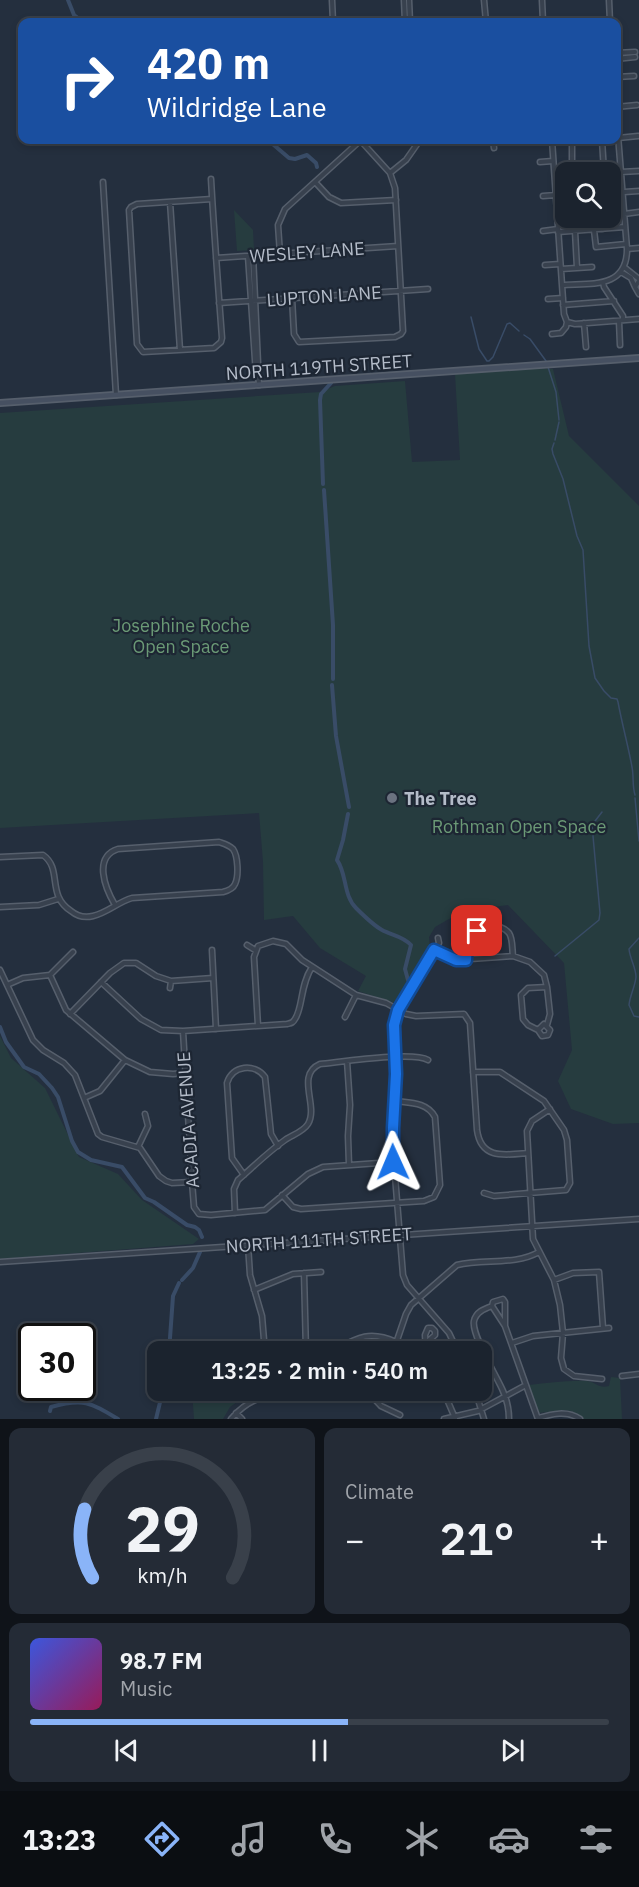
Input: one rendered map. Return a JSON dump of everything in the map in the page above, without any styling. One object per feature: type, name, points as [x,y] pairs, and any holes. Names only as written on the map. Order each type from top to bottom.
[{"type":"street","points":[[332,0],[333,18]]},
{"type":"street","points":[[404,0],[405,18]]},
{"type":"street","points":[[409,0],[411,18]]},
{"type":"street","points":[[484,0],[486,18]]},
{"type":"street","points":[[543,0],[543,18]]},
{"type":"street","points":[[609,0],[610,18]]},
{"type":"street","points":[[621,54],[635,55],[621,58]]},
{"type":"street","points":[[621,77],[634,76]]},
{"type":"street","points":[[621,107],[637,105]]},
{"type":"street","points":[[621,138],[638,136]]},
{"type":"street","points":[[280,254],[278,225],[282,214],[356,144]]},
{"type":"street","points":[[291,298],[294,334],[296,340],[303,343],[395,337],[401,334],[404,327],[395,188],[390,173],[364,144]]},
{"type":"street","points":[[390,173],[406,160],[417,144]]},
{"type":"street","points":[[494,144],[494,148]]},
{"type":"street","points":[[552,144],[555,184]]},
{"type":"street","points":[[572,144],[572,162]]},
{"type":"street","points":[[602,144],[603,162]]},
{"type":"street","points":[[619,144],[620,162]]},
{"type":"street","points":[[540,162],[553,161]]},
{"type":"street","points":[[562,285],[603,282],[612,279],[623,270],[627,247],[621,172],[639,171]]},
{"type":"street","points":[[211,178],[222,338],[219,345],[213,348],[143,352],[138,347],[136,332],[129,210],[137,204],[212,199]]},
{"type":"street","points":[[103,182],[116,395]]},
{"type":"street","points":[[315,182],[329,197],[341,203],[396,200]]},
{"type":"street","points":[[622,192],[639,191]]},
{"type":"street","points":[[543,196],[555,196]]},
{"type":"street","points":[[170,202],[180,350]]},
{"type":"street","points":[[624,212],[639,212]]},
{"type":"street","points":[[543,231],[625,227]]},
{"type":"street","points":[[552,333],[561,333],[567,322],[563,305],[558,228]]},
{"type":"street","points":[[594,230],[596,247],[639,248]]},
{"type":"street","points":[[575,231],[577,268]]},
{"type":"street","name":"WESLEY LANE","points":[[216,258],[398,246]]},
{"type":"street","points":[[250,255],[256,375],[259,382]]},
{"type":"street","points":[[545,265],[592,267]]},
{"type":"street","points":[[623,270],[639,280],[635,287]]},
{"type":"street","points":[[623,270],[631,278],[639,294]]},
{"type":"street","points":[[603,282],[623,316],[620,345]]},
{"type":"street","name":"LUPTON LANE","points":[[219,303],[428,289]]},
{"type":"street","points":[[548,299],[563,298]]},
{"type":"street","points":[[563,305],[614,301]]},
{"type":"street","points":[[567,322],[639,319]]},
{"type":"street","points":[[584,323],[586,347]]},
{"type":"street","name":"NORTH 119TH STREET","points":[[0,403],[259,382],[639,358]]},
{"type":"street","points":[[0,857],[36,854],[48,859],[53,870],[58,899],[69,910],[83,916],[92,916],[132,898],[223,892],[230,889],[236,884],[237,875],[234,852],[228,844],[219,842],[118,849],[110,852],[104,864],[104,876],[106,890],[115,905]]},
{"type":"street","points":[[0,907],[39,905],[58,899]]},
{"type":"street","points":[[466,960],[467,946],[474,933],[480,928],[493,926],[509,933],[513,956]]},
{"type":"street","points":[[438,938],[438,943],[398,1010],[394,1025],[393,1162],[403,1275],[407,1285],[449,1333],[453,1341]]},
{"type":"street","points":[[258,1026],[254,957],[255,950],[268,941],[279,941],[291,948],[302,960],[356,995],[416,1016],[460,1013],[467,1016],[470,1023],[478,1135],[483,1146],[496,1155],[528,1154]]},
{"type":"street","points":[[247,945],[255,950]]},
{"type":"street","points":[[212,950],[216,1029]]},
{"type":"street","points":[[434,950],[456,960],[513,956],[523,958],[537,967],[544,975],[548,987],[550,1014],[547,1025],[550,1030],[548,1035],[543,1036],[538,1030],[528,1025],[524,1019],[521,995],[528,988],[548,987]]},
{"type":"street","points":[[7,985],[22,978],[50,975],[73,952]]},
{"type":"street","points":[[70,1014],[117,967],[130,962],[142,965],[156,976],[171,981],[213,978]]},
{"type":"street","points":[[101,982],[141,1020],[161,1030],[183,1031],[287,1024],[295,1020],[302,987],[312,967]]},
{"type":"street","points":[[0,970],[33,1040],[43,1050],[71,1069],[77,1078],[98,1134],[138,1147],[162,1179],[172,1183],[192,1182]]},
{"type":"street","points":[[50,975],[70,1014],[125,1059],[150,1072],[185,1073]]},
{"type":"street","points":[[170,988],[171,981]]},
{"type":"street","points":[[345,1017],[356,995]]},
{"type":"street","points":[[538,1030],[541,1025],[547,1025]]},
{"type":"street","name":"ACADIA AVENUE","points":[[183,1031],[194,1207],[200,1214],[265,1210],[315,1170],[393,1162]]},
{"type":"street","points":[[235,1213],[235,1184],[278,1146],[303,1130],[310,1121],[308,1079],[312,1068],[320,1064],[348,1061],[421,1056],[428,1060]]},
{"type":"street","points":[[84,1098],[100,1091],[125,1059]]},
{"type":"street","points":[[348,1061],[349,1166]]},
{"type":"street","points":[[244,1175],[232,1158],[227,1083],[235,1071],[253,1068],[266,1077],[271,1134],[278,1146]]},
{"type":"street","points":[[473,1072],[500,1072],[544,1101],[566,1134],[570,1183],[563,1192],[494,1196],[484,1193]]},
{"type":"street","points":[[282,1195],[293,1207],[301,1209],[430,1199],[440,1185],[436,1121],[432,1112],[423,1105],[395,1101]]},
{"type":"street","points":[[550,1109],[528,1126],[526,1135],[532,1239],[554,1280],[560,1305],[563,1334],[562,1365],[566,1372],[574,1376],[602,1379]]},
{"type":"street","points":[[138,1147],[148,1126],[145,1114]]},
{"type":"street","name":"NORTH 111TH STREET","points":[[0,1262],[639,1219]]},
{"type":"street","points":[[248,1245],[250,1275],[262,1316],[264,1341]]},
{"type":"street","points":[[396,1341],[406,1314],[418,1298],[457,1265],[520,1259],[539,1252]]},
{"type":"street","points":[[254,1290],[285,1277],[321,1272]]},
{"type":"street","points":[[554,1280],[573,1273],[599,1272],[603,1328]]},
{"type":"street","points":[[304,1273],[306,1341]]},
{"type":"street","points":[[506,1326],[506,1308],[503,1299],[496,1299],[492,1306],[480,1311],[476,1316],[474,1327],[505,1396],[509,1419]]},
{"type":"street","points":[[492,1306],[506,1326],[538,1419],[549,1415],[569,1414],[580,1419]]},
{"type":"street","points":[[512,1343],[533,1336],[609,1328]]},
{"type":"street","points":[[353,1341],[365,1335],[375,1335],[393,1341]]},
{"type":"street","points":[[622,1376],[639,1374]]},
{"type":"street","points":[[444,1419],[455,1418],[482,1408],[526,1385]]},
{"type":"street","points":[[231,1419],[250,1401]]},
{"type":"street","points":[[376,1401],[381,1406],[400,1415]]},
{"type":"street","points":[[448,1401],[455,1418]]},
{"type":"street","points":[[479,1401],[484,1419]]},
{"type":"street","points":[[236,1413],[242,1419]]},
{"type":"green space","points":[[234,210],[253,230],[254,250],[237,251]]},
{"type":"green space","points":[[527,368],[553,369],[569,436],[639,506],[639,1123],[613,1124],[571,1109],[558,1081],[572,1050],[564,963],[508,905],[463,911],[435,927],[429,937],[430,948],[398,1003],[395,1003],[358,991],[366,976],[320,948],[293,916],[264,920],[259,813],[0,828],[0,413],[320,392],[335,386],[405,381],[412,462],[460,460],[455,374]]},
{"type":"green space","points":[[0,1036],[11,1058],[45,1088],[79,1157],[118,1174],[142,1200],[199,1239],[193,1244],[0,1259]]},
{"type":"green space","points":[[611,1377],[620,1378],[622,1419],[583,1419],[574,1412],[565,1410],[538,1413],[529,1385],[580,1381],[606,1387],[609,1386]]},
{"type":"green space","points":[[193,1401],[238,1401],[230,1407],[223,1419],[194,1419]]},
{"type":"waterway","points":[[68,0],[74,15],[78,18]]},
{"type":"waterway","points":[[273,144],[289,158],[295,159],[307,155],[317,167]]},
{"type":"waterway","points":[[471,317],[479,349],[487,361],[493,357],[507,324],[510,323],[519,331]]},
{"type":"waterway","points":[[524,335],[530,339],[546,361]]},
{"type":"waterway","points":[[548,367],[556,392],[559,420]]},
{"type":"waterway","points":[[323,484],[320,400],[321,394],[331,383]]},
{"type":"waterway","points":[[555,440],[559,422]]},
{"type":"waterway","points":[[554,443],[553,454],[563,479],[577,536],[583,550],[589,646],[595,678],[611,698],[617,699],[632,767],[635,795]]},
{"type":"waterway","points":[[324,490],[333,625],[333,679]]},
{"type":"waterway","points":[[332,685],[336,736],[349,807]]},
{"type":"waterway","points":[[635,798],[639,841]]},
{"type":"waterway","points":[[555,956],[599,920],[592,825],[602,812]]},
{"type":"waterway","points":[[348,814],[337,860],[349,897],[356,908],[375,925],[411,945],[405,969],[408,980]]},
{"type":"waterway","points":[[639,938],[629,949],[636,977],[629,1005],[634,1016],[639,1017]]},
{"type":"waterway","points":[[0,1027],[6,1042],[24,1067],[39,1074],[58,1097],[72,1141],[78,1152],[91,1160],[122,1167],[145,1198],[187,1225],[195,1227],[202,1237]]},
{"type":"waterway","points":[[182,1280],[193,1268],[200,1252]]},
{"type":"waterway","points":[[170,1341],[173,1296],[179,1283]]},
{"type":"waterway","points":[[156,1419],[160,1401]]},
{"type":"waterway","points":[[50,1411],[51,1407],[79,1402],[93,1405],[118,1419]]},
{"type":"place","name":"The Tree","points":[[392,798]]},
{"type":"route","points":[[393,1162],[396,1074],[393,1036],[398,1010],[434,950],[456,960],[466,960],[469,940],[477,931]]},
{"type":"park label","name":"Josephine Roche Open Space","points":[[181,635]]},
{"type":"park label","name":"Rothman Open Space","points":[[519,826]]}]
